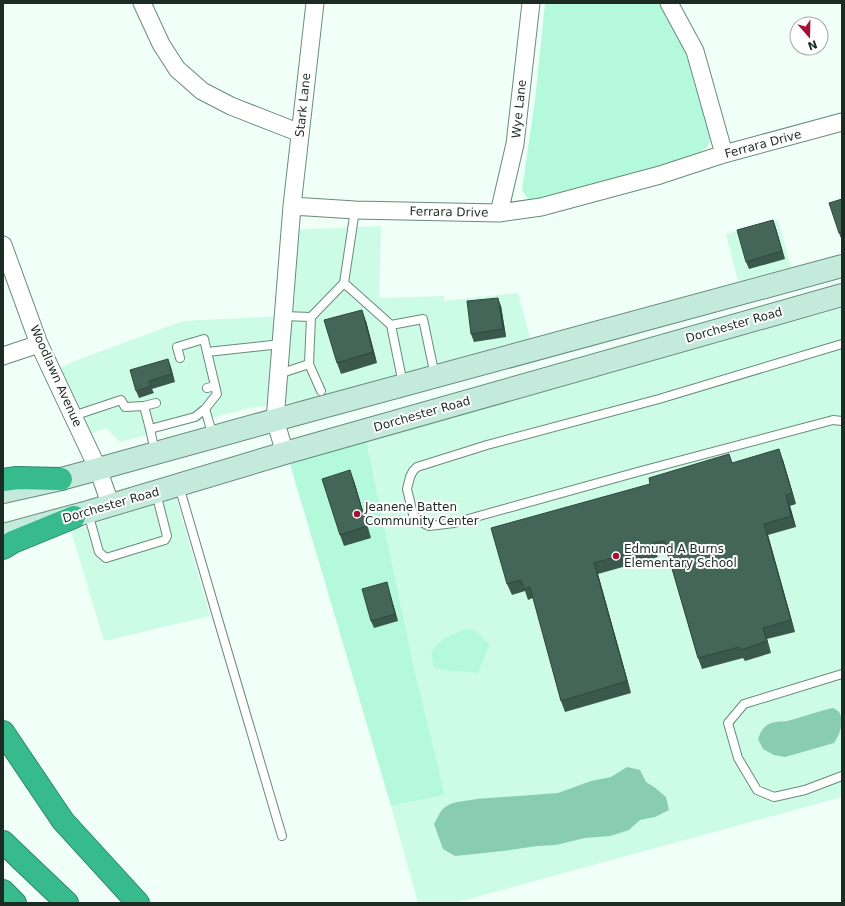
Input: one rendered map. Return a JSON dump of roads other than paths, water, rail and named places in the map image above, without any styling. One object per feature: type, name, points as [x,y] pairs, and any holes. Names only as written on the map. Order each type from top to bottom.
[{"type":"highway","points":[[3,480],[18,478],[61,479]]},
{"type":"highway","points":[[3,548],[14,542],[81,515]]},
{"type":"highway","points":[[3,732],[63,821],[138,903]]},
{"type":"highway","points":[[3,842],[67,903]]},
{"type":"highway","points":[[3,891],[15,903]]},
{"type":"main road","points":[[3,492],[61,479],[155,454],[842,266]]},
{"type":"main road","name":"Dorchester Road","points":[[3,535],[81,515],[285,453],[842,294]]},
{"type":"street","points":[[142,3],[161,44],[177,69],[202,91],[231,106],[300,133]]},
{"type":"street","name":"Stark Lane","points":[[292,206],[315,3]]},
{"type":"street","name":"Wye Lane","points":[[499,213],[515,144],[531,3]]},
{"type":"street","points":[[669,3],[695,52],[724,154]]},
{"type":"street","name":"Ferrara Drive","points":[[292,206],[355,210],[499,213],[542,207],[660,175],[724,154],[842,122]]},
{"type":"street","points":[[285,453],[275,420],[292,206]]},
{"type":"street","name":"Woodlawn Avenue","points":[[3,245],[39,344],[98,469],[111,506]]},
{"type":"street","points":[[3,356],[39,344]]},
{"type":"lane","points":[[322,392],[309,364],[311,317],[344,283],[355,210]]},
{"type":"lane","points":[[344,283],[391,324],[404,385]]},
{"type":"lane","points":[[283,316],[311,317]]},
{"type":"lane","points":[[391,324],[423,319],[436,376]]},
{"type":"lane","points":[[150,429],[206,409],[218,394],[211,387],[204,339],[178,347],[180,358]]},
{"type":"lane","points":[[207,352],[281,344]]},
{"type":"lane","points":[[842,344],[659,399],[488,445],[417,467],[410,477],[407,489],[413,514],[419,521],[429,526],[454,523],[833,420],[842,421]]},
{"type":"lane","points":[[278,374],[309,364]]},
{"type":"lane","points":[[73,416],[121,400],[125,407],[144,406],[156,403]]},
{"type":"lane","points":[[144,406],[155,454]]},
{"type":"lane","points":[[206,409],[214,437]]},
{"type":"lane","points":[[179,485],[218,623],[282,836]]},
{"type":"lane","points":[[81,515],[99,552],[106,558],[165,540],[167,536],[156,492]]},
{"type":"lane","points":[[842,674],[744,704],[728,723],[738,758],[757,790],[774,797],[806,790],[842,776]]},
{"type":"place","name":"Jeanene Batten Community Center","points":[[357,514]]},
{"type":"place","name":"Edmund A Burns Elementary School","points":[[616,556]]}]
